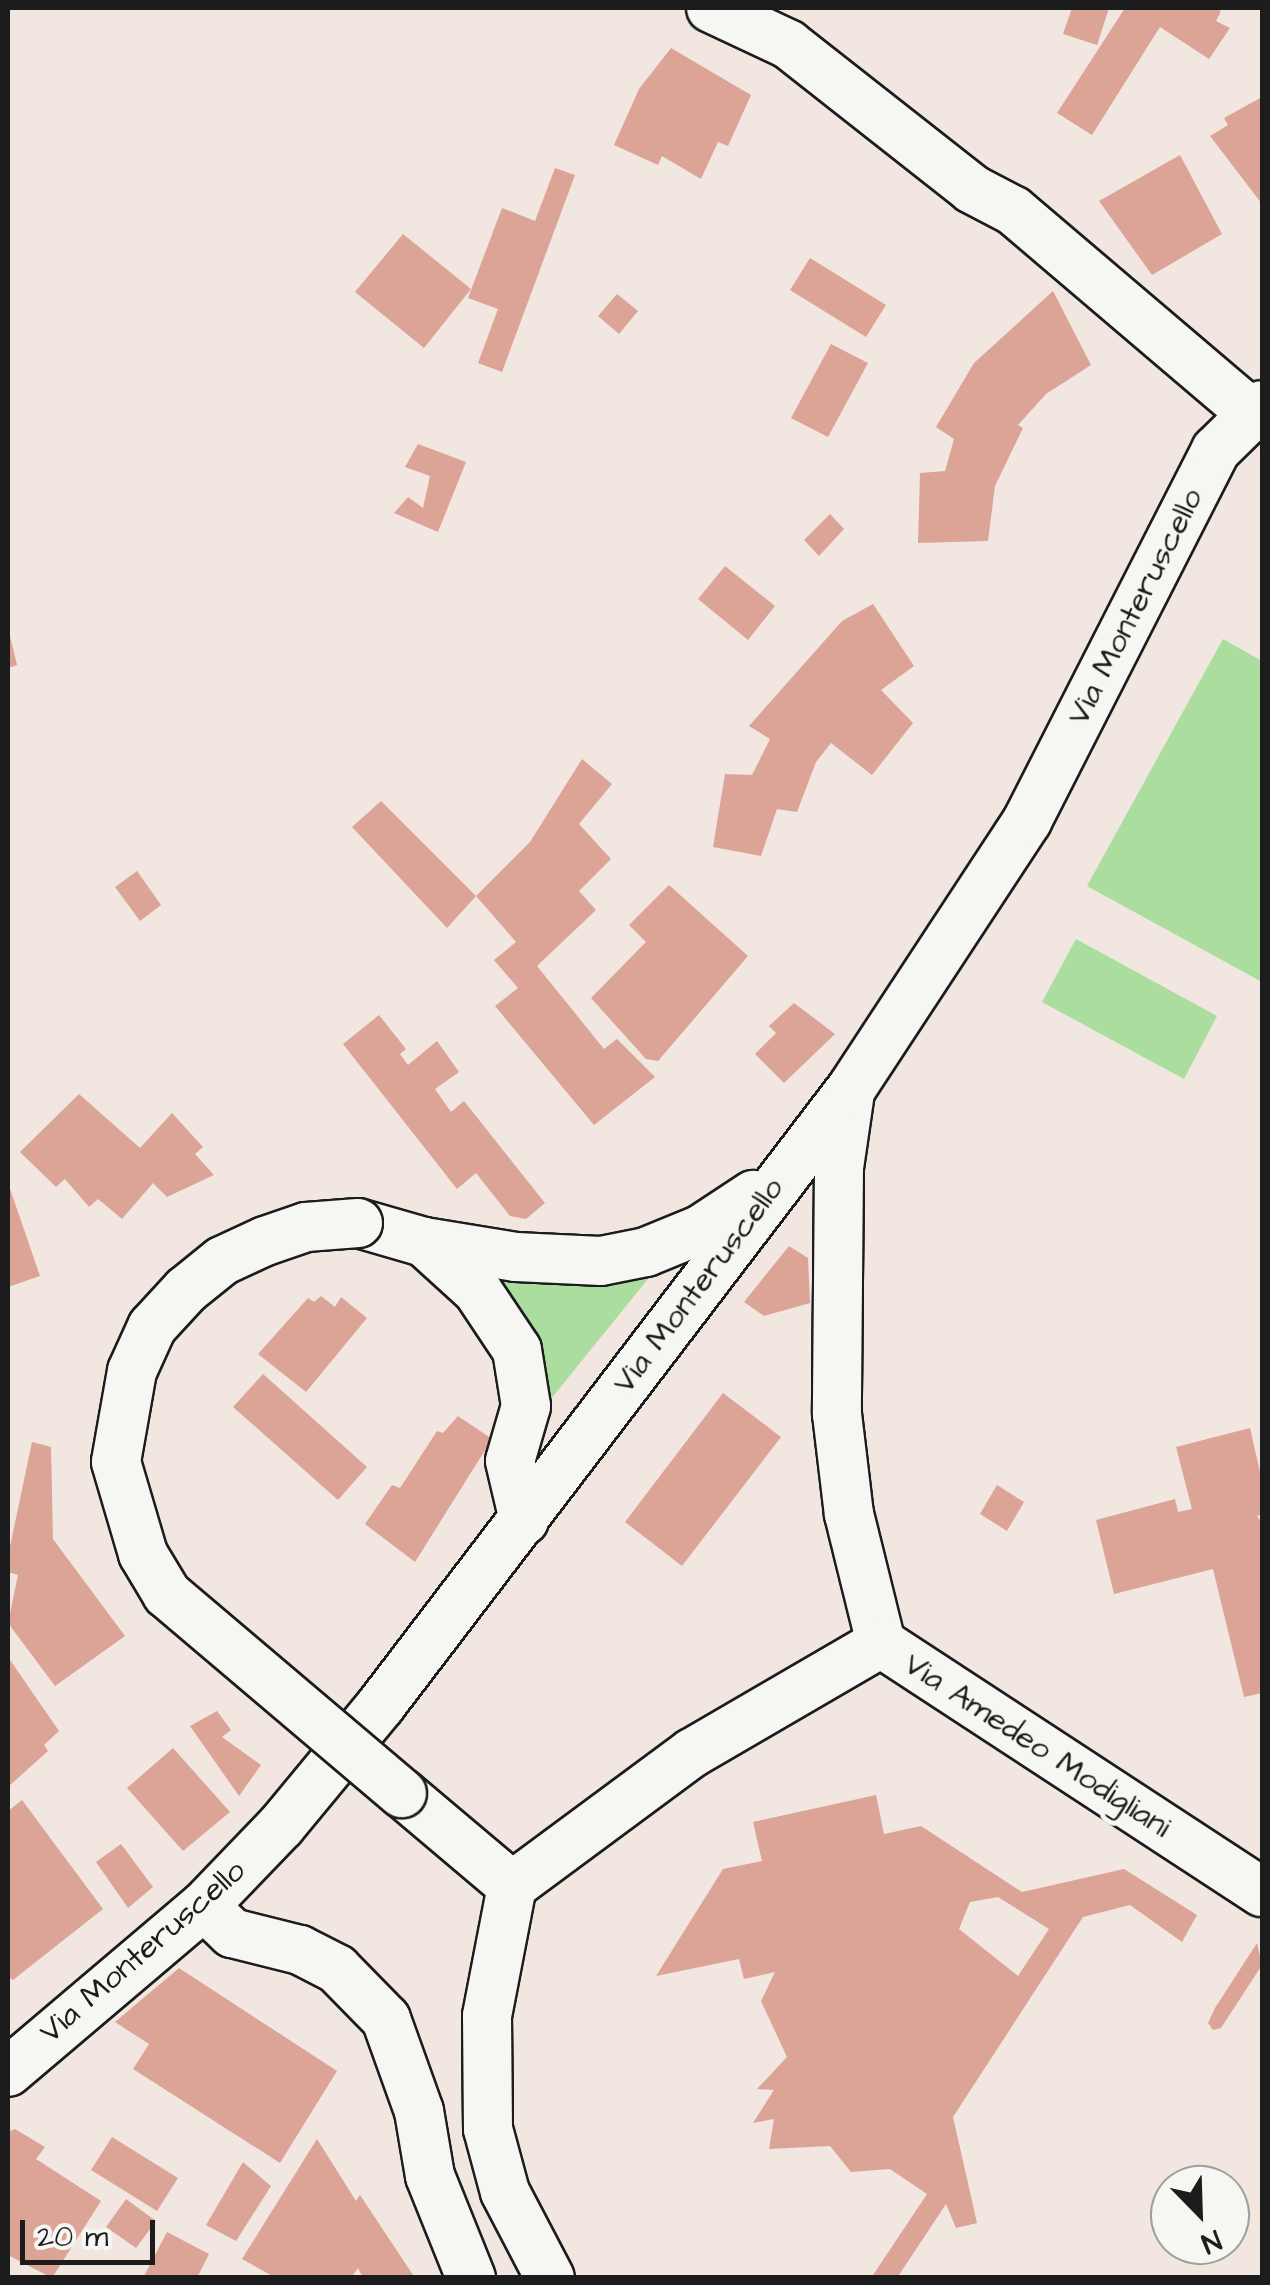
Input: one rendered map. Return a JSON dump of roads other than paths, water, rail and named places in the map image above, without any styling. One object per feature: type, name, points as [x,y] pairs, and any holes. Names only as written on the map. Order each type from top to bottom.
[{"type":"street","points":[[711,8],[788,44],[972,189],[1014,212],[1257,409]]},
{"type":"street","name":"Via Monteruscello","points":[[8,2072],[204,1906],[344,1750],[851,1089],[1027,821],[1216,450],[1257,409]]},
{"type":"street","points":[[851,1089],[839,1167],[837,1414],[849,1514],[880,1643]]},
{"type":"street","points":[[550,2278],[505,2192],[488,2129],[487,2016],[512,1886],[167,1594],[137,1539],[116,1462],[132,1371],[152,1328],[186,1290],[222,1261],[306,1227],[358,1223],[424,1242],[536,1259],[601,1261],[646,1252],[700,1230],[782,1177]]},
{"type":"street","points":[[424,1242],[476,1290],[517,1350],[526,1406],[510,1461],[524,1520]]},
{"type":"street","name":"Via Amedeo Modigliani","points":[[512,1886],[692,1753],[880,1643],[1262,1892]]},
{"type":"street","points":[[204,1906],[232,1933],[300,1950],[337,1968],[386,2019],[405,2062],[430,2176],[471,2278]]}]
